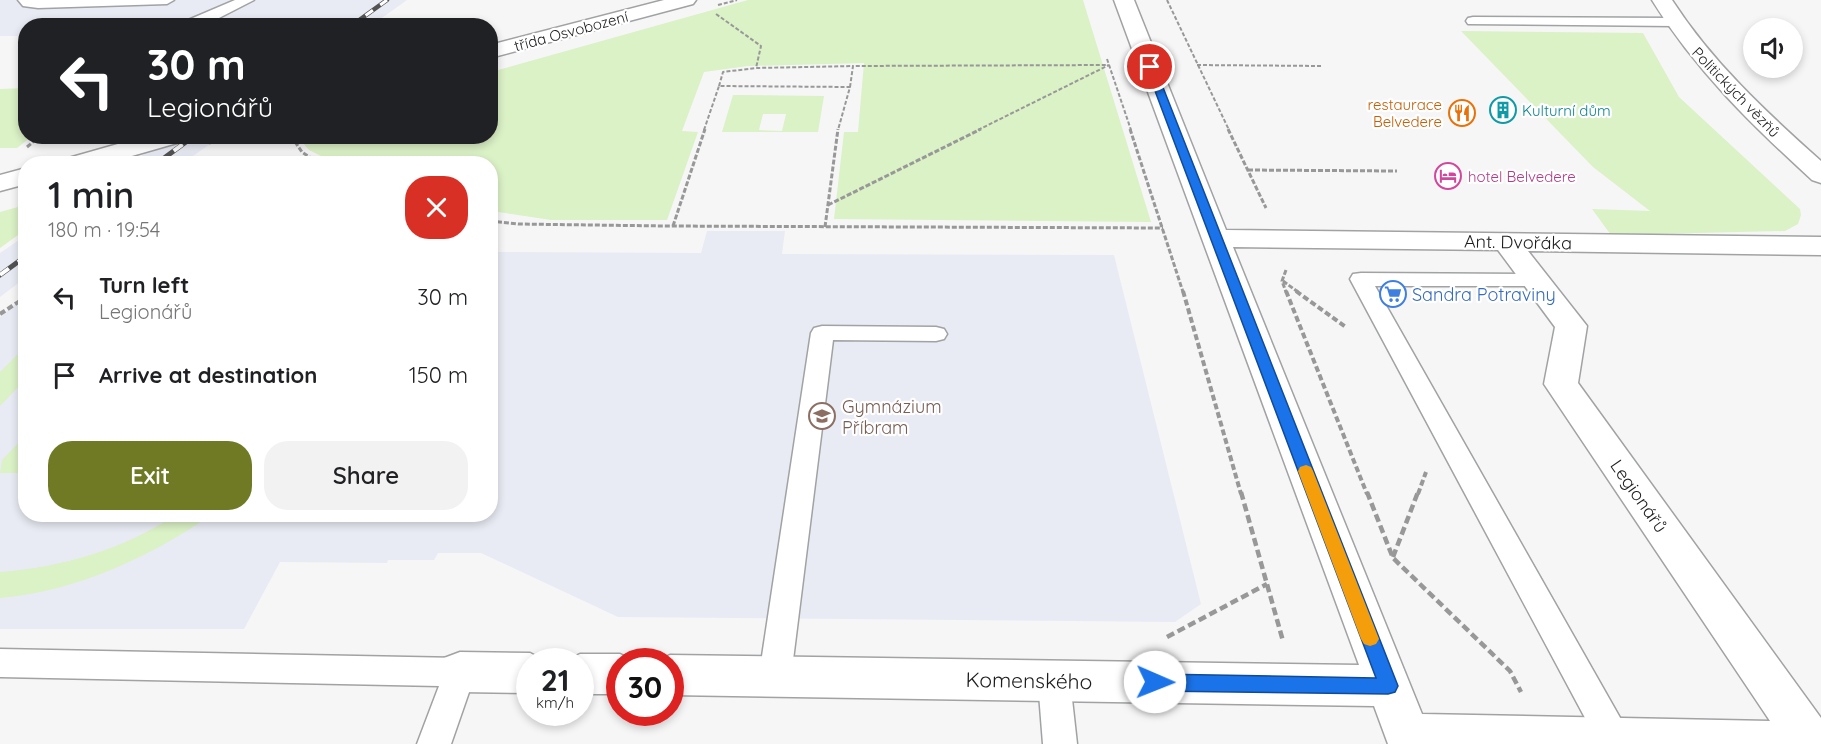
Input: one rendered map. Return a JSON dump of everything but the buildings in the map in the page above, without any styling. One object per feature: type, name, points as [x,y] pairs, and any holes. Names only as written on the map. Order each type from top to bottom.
[{"type":"street","name":"třída Osvobození","points":[[498,50],[686,0]]},
{"type":"street","points":[[1124,0],[1409,739],[1545,738],[1805,744]]},
{"type":"street","name":"Politických vězňů","points":[[1662,0],[1690,45],[1755,115],[1821,175]]},
{"type":"street","points":[[103,156],[146,144]]},
{"type":"street","points":[[0,183],[18,178]]},
{"type":"street","name":"Ant. Dvořáka","points":[[1216,238],[1821,246]]},
{"type":"street","name":"Legionářů","points":[[1506,242],[1571,326],[1562,384],[1812,744]]},
{"type":"street","points":[[460,672],[516,673]]},
{"type":"street","name":"Komenského","points":[[684,675],[1388,686]]},
{"type":"lane","points":[[25,0],[28,3],[38,4],[167,0]]},
{"type":"lane","points":[[205,18],[247,0]]},
{"type":"lane","points":[[1473,21],[1674,22]]},
{"type":"lane","points":[[1535,280],[1361,279],[1615,741]]},
{"type":"lane","points":[[775,676],[822,333],[936,334]]},
{"type":"lane","points":[[0,663],[460,672],[434,744]]},
{"type":"lane","points":[[1054,681],[1060,744]]},
{"type":"path","points":[[717,5],[737,0]]},
{"type":"path","points":[[1167,0],[1266,210]]},
{"type":"path","points":[[716,14],[760,46],[756,68]]},
{"type":"path","points":[[673,226],[723,72],[756,68],[853,66],[1109,65]]},
{"type":"path","points":[[827,206],[1109,65]]},
{"type":"path","points":[[1109,65],[1180,280],[1296,685]]},
{"type":"path","points":[[1197,65],[1322,66]]},
{"type":"path","points":[[825,227],[838,130],[850,87],[853,66]]},
{"type":"path","points":[[719,86],[850,87]]},
{"type":"path","points":[[296,144],[308,156]]},
{"type":"path","points":[[1247,170],[1397,171]]},
{"type":"path","points":[[498,222],[673,226],[1163,228]]},
{"type":"path","points":[[1290,261],[1282,281],[1393,558],[1510,671],[1545,738]]},
{"type":"path","points":[[0,314],[18,302]]},
{"type":"path","points":[[1393,558],[1443,428]]},
{"type":"path","points":[[1166,638],[1267,584]]},
{"type":"shaded area","points":[[0,0],[407,0],[382,18],[18,18],[18,36],[0,36]]},
{"type":"shaded area","points":[[159,144],[210,144],[193,156],[142,156]]},
{"type":"shaded area","name":"Gymnázium Příbram","points":[[707,231],[785,231],[782,254],[1114,255],[1201,604],[1175,622],[618,617],[481,553],[438,553],[434,560],[388,560],[387,563],[280,562],[244,629],[0,629],[0,317],[18,302],[18,522],[498,522],[498,252],[701,253]]},
{"type":"shaded area","points":[[18,241],[18,283],[0,297],[0,253]]},
{"type":"green space","points":[[748,0],[1083,0],[1151,222],[834,219],[844,132],[858,132],[864,63],[748,66],[704,72],[682,131],[698,132],[667,220],[551,220],[498,212],[498,156],[321,156],[309,150],[304,144],[498,144],[498,70]]},
{"type":"green space","points":[[1461,31],[1643,33],[1679,97],[1800,209],[1798,224],[1785,231],[1611,235],[1592,209],[1650,211],[1593,167]]},
{"type":"green space","points":[[18,88],[18,144],[22,144],[17,148],[0,148],[0,89]]},
{"type":"green space","points":[[733,95],[824,96],[818,132],[722,132]],"holes":[[[763,114],[786,114],[782,131],[759,130]]]},
{"type":"green space","points":[[18,207],[18,235],[0,248],[0,212]]},
{"type":"green space","points":[[18,354],[18,387],[0,406],[0,372]]},
{"type":"green space","points":[[18,443],[18,473],[0,473],[2,460]]},
{"type":"green space","points":[[163,522],[200,522],[162,545],[111,570],[57,588],[0,598],[0,572],[46,566],[91,555]]},
{"type":"railway","points":[[362,18],[387,0]]},
{"type":"railway","points":[[167,156],[183,144]]},
{"type":"railway","points":[[0,275],[18,262]]},
{"type":"slow traffic","points":[[1306,471],[1370,639]]},
{"type":"place","name":"Kulturní dům","points":[[1503,110]]},
{"type":"place","name":"restaurace Belvedere","points":[[1462,113]]},
{"type":"place","name":"hotel Belvedere","points":[[1448,176]]},
{"type":"place","name":"Sandra Potraviny","points":[[1393,294]]},
{"type":"place","name":"Gymnázium Příbram","points":[[822,416]]},
{"type":"route","points":[[1150,67],[1388,686],[1155,682]]}]
